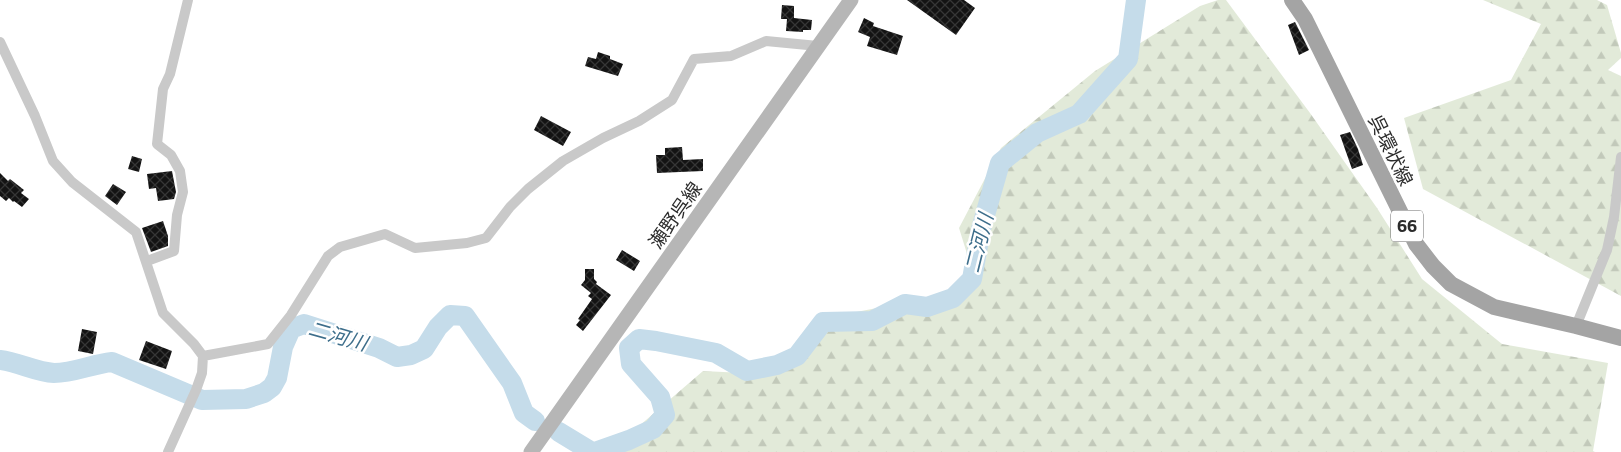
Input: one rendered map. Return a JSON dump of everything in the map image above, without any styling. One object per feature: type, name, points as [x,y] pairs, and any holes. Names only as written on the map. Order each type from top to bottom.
[{"type":"main road","name":"瀬野呉線","points":[[531,452],[851,0]]},
{"type":"main road","name":"呉環状線","points":[[1292,0],[1305,19],[1416,244],[1433,266],[1452,284],[1494,307],[1621,338]]},
{"type":"street","points":[[147,261],[174,251],[177,215],[183,192],[180,171],[170,155],[157,144],[163,89],[170,74],[188,0]]},
{"type":"street","points":[[203,356],[268,344],[291,315],[328,256],[340,247],[386,234],[415,248],[466,243],[486,238],[510,207],[528,189],[563,162],[602,138],[639,121],[672,100],[694,59],[731,56],[766,41],[818,46]]},
{"type":"street","points":[[0,42],[35,116],[53,161],[72,182],[136,232],[163,313],[194,344],[203,356],[202,373],[196,390],[168,452]]},
{"type":"street","points":[[1576,326],[1606,250],[1614,217],[1621,157]]},
{"type":"green space","points":[[1218,0],[1226,0],[1310,113],[1377,208],[1422,279],[1502,344],[1608,363],[1593,451],[1595,452],[600,452],[617,445],[703,371],[766,374],[820,319],[908,302],[938,303],[973,273],[959,228],[1001,148],[1095,71],[1200,6]]},
{"type":"green space","points":[[1483,0],[1597,0],[1607,5],[1621,53],[1621,58],[1608,70],[1621,76],[1621,296],[1423,189],[1404,118],[1511,80],[1541,24]]},
{"type":"building","points":[[907,0],[964,0],[975,8],[956,35]]},
{"type":"building","points":[[782,5],[794,6],[794,18],[812,20],[811,30],[803,30],[803,32],[786,31],[787,19],[781,19]]},
{"type":"building","points":[[864,18],[874,23],[873,26],[903,36],[897,55],[867,46],[870,37],[858,32]]},
{"type":"building","points":[[1295,22],[1309,50],[1299,55],[1288,25]]},
{"type":"building","points":[[598,52],[610,56],[610,59],[623,64],[618,76],[585,66],[588,57],[596,59]]},
{"type":"building","points":[[541,116],[571,132],[563,146],[534,130]]},
{"type":"building","points":[[1350,132],[1363,165],[1352,169],[1340,135]]},
{"type":"building","points":[[682,147],[683,160],[703,159],[703,171],[657,173],[656,155],[665,155],[665,148]]},
{"type":"building","points":[[132,156],[142,159],[139,172],[128,169]]},
{"type":"building","points":[[172,171],[176,192],[174,199],[158,201],[156,188],[149,189],[147,174]]},
{"type":"building","points":[[0,173],[8,181],[10,179],[24,190],[21,193],[29,199],[22,207],[9,198],[6,201],[0,196]]},
{"type":"building","points":[[113,184],[126,192],[117,205],[105,196]]},
{"type":"building","points":[[163,221],[168,236],[168,246],[151,252],[142,228]]},
{"type":"building","points":[[622,250],[640,261],[634,271],[616,260]]},
{"type":"building","points":[[585,269],[594,269],[596,284],[611,295],[583,331],[576,325],[592,299],[588,296],[591,293],[581,285],[585,280]]},
{"type":"building","points":[[82,329],[97,332],[93,354],[78,351]]},
{"type":"building","points":[[146,341],[172,351],[166,369],[139,360]]},
{"type":"waterway","name":"二河川","points":[[595,452],[653,429],[665,415],[660,397],[631,364],[629,348],[639,339],[716,353],[747,371],[777,365],[797,356],[823,322],[872,321],[905,304],[927,307],[953,298],[972,279],[981,229],[1000,163],[1037,133],[1079,114],[1128,59],[1136,0]]},
{"type":"waterway","name":"二河川","points":[[0,360],[54,373],[69,372],[112,362],[202,400],[246,399],[264,393],[272,387],[277,378],[283,347],[291,329],[304,324],[379,348],[397,357],[411,355],[424,349],[438,327],[450,315],[465,316],[512,383],[524,413],[535,421]]},
{"type":"waterway","name":"二河川","points":[[559,432],[592,452]]}]
